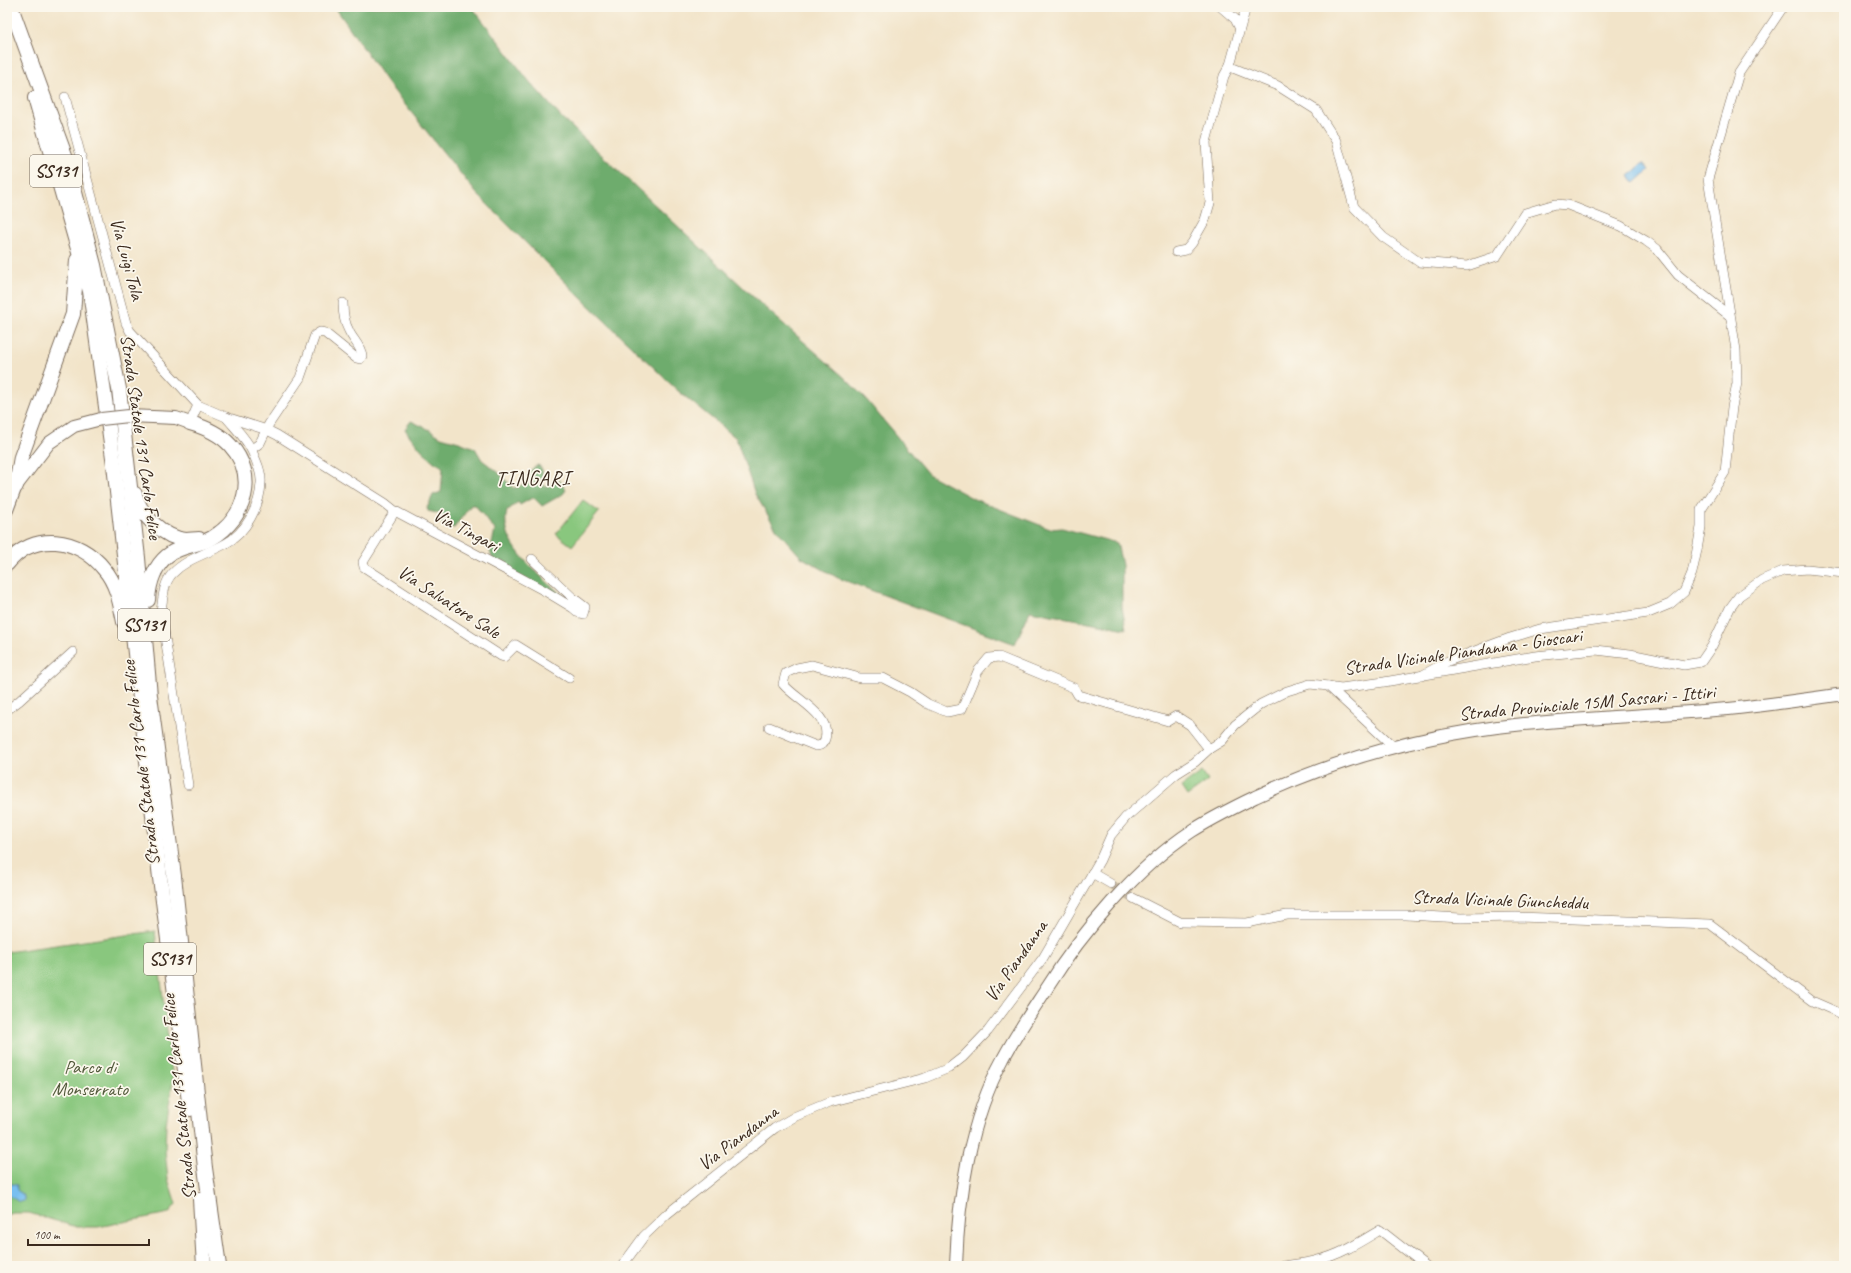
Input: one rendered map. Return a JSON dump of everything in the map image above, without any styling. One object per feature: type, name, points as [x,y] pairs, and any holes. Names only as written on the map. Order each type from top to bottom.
[{"type":"highway","name":"Strada Statale 131 Carlo Felice","points":[[11,7],[66,158],[94,265],[119,389],[138,558],[150,696],[174,876],[205,1168],[217,1264]]},
{"type":"highway","name":"Strada Statale 131 Carlo Felice","points":[[7,24],[35,99],[90,291],[104,385],[160,878],[200,1199],[217,1264]]},
{"type":"highway","points":[[16,486],[21,458],[73,314],[77,271],[77,244]]},
{"type":"highway","points":[[150,696],[148,600],[150,583],[166,557],[177,549],[211,538],[226,527],[239,512],[246,488],[244,466],[238,455],[229,444],[204,427],[190,423]]},
{"type":"highway","points":[[127,462],[138,503],[149,520],[167,533],[185,540],[211,538]]},
{"type":"highway","points":[[7,564],[13,557],[35,544],[60,542],[86,551],[105,569],[118,593],[143,718]]},
{"type":"highway","points":[[200,1199],[204,1266]]},
{"type":"main road","points":[[7,510],[16,486],[31,465],[54,439],[74,426],[101,419],[129,416],[176,418],[190,423]]},
{"type":"main road","name":"Strada Provinciale 15M Sassari - Ittiri","points":[[956,1266],[961,1192],[988,1092],[1002,1060],[1071,951],[1090,927],[1124,890],[1164,852],[1192,832],[1231,809],[1294,779],[1351,759],[1394,747],[1451,734],[1520,724],[1737,708],[1844,694]]},
{"type":"street","points":[[1221,7],[1235,19],[1239,27]]},
{"type":"street","points":[[1176,252],[1186,250],[1192,243],[1205,220],[1210,203],[1206,142],[1224,76],[1230,65],[1239,27],[1246,7]]},
{"type":"street","points":[[1421,676],[1448,661],[1510,638],[1540,629],[1648,613],[1670,604],[1684,592],[1692,573],[1701,527],[1701,510],[1725,472],[1732,407],[1737,383],[1736,350],[1708,179],[1739,73],[1783,7]]},
{"type":"street","points":[[1230,65],[1233,68],[1278,86],[1316,110],[1336,141],[1354,207],[1383,237],[1419,262],[1467,266],[1497,256],[1525,213],[1555,204],[1568,205],[1621,226],[1646,240],[1657,249],[1678,275],[1730,316]]},
{"type":"street","name":"Via Luigi Tola","points":[[64,97],[128,328],[198,405]]},
{"type":"street","points":[[188,785],[161,611],[163,591],[172,574],[194,557],[226,544],[248,523],[255,507],[261,483],[260,474],[252,449],[260,443],[269,424],[300,378],[315,334],[320,332],[325,333],[356,358],[360,359],[362,356],[361,349],[349,332],[344,318],[343,304]]},
{"type":"street","points":[[190,423],[198,405]]},
{"type":"street","name":"Via Tingari","points":[[198,405],[226,417],[267,430],[385,503],[395,511],[545,591],[573,608],[578,613],[583,614],[585,607],[532,560]]},
{"type":"street","name":"Via Tingari","points":[[226,417],[252,449]]},
{"type":"street","name":"Via Salvatore Sale","points":[[395,511],[363,562],[364,567],[502,656],[504,657],[516,645],[569,678]]},
{"type":"street","name":"Strada Vicinale Piandanna - Gioscari","points":[[1328,686],[1341,688],[1535,656],[1596,650],[1630,654],[1684,665],[1701,662],[1712,646],[1730,608],[1739,596],[1762,580],[1783,571],[1807,569],[1844,573]]},
{"type":"street","points":[[7,710],[20,701],[73,652]]},
{"type":"street","points":[[768,727],[816,746],[820,746],[825,741],[827,732],[821,717],[814,710],[790,693],[783,684],[786,674],[797,668],[812,665],[860,678],[883,678],[910,692],[928,704],[947,712],[962,709],[978,671],[989,658],[999,658],[1074,688],[1078,695],[1168,721],[1176,716],[1190,725],[1209,749]]},
{"type":"street","name":"Via Piandanna","points":[[622,1266],[644,1236],[666,1214],[774,1128],[796,1116],[830,1102],[925,1078],[948,1068],[963,1057],[988,1032],[1043,958],[1100,860],[1111,835],[1126,817],[1176,774],[1195,762],[1209,749],[1222,741],[1235,725],[1261,704],[1287,691],[1310,684],[1328,686]]},
{"type":"street","points":[[1328,686],[1394,747]]},
{"type":"street","points":[[1092,873],[1111,884]]},
{"type":"street","name":"Strada Vicinale Giuncheddu","points":[[1133,898],[1180,922],[1247,923],[1287,915],[1406,914],[1461,918],[1516,917],[1710,924],[1812,1001],[1844,1015]]},
{"type":"street","points":[[1284,1266],[1319,1260],[1346,1249],[1380,1230],[1426,1266]]},
{"type":"green space","points":[[335,7],[472,7],[529,81],[561,117],[762,305],[845,378],[865,398],[928,474],[974,499],[1050,529],[1062,528],[1117,543],[1122,565],[1122,607],[1126,629],[1030,611],[1015,644],[838,578],[801,557],[777,530],[755,494],[736,438],[677,390],[580,297],[477,194],[386,81]]},
{"type":"green space","points":[[411,421],[441,437],[475,448],[482,460],[497,471],[513,488],[521,485],[534,467],[538,465],[542,469],[543,485],[546,487],[559,480],[566,490],[563,494],[542,506],[534,498],[520,505],[518,502],[507,511],[506,524],[509,537],[516,549],[537,573],[569,602],[493,562],[490,551],[495,530],[475,505],[471,505],[454,528],[442,525],[439,518],[441,514],[428,511],[427,508],[433,495],[441,492],[443,468],[425,454],[405,429]]},
{"type":"green space","points":[[583,500],[599,512],[572,546],[556,534]]},
{"type":"green space","points":[[1202,772],[1208,781],[1187,796],[1181,787]]},
{"type":"green space","name":"Parco di Monserrato","points":[[155,931],[173,1080],[166,1124],[165,1150],[168,1179],[176,1204],[169,1213],[98,1227],[77,1227],[29,1213],[13,1213],[7,1215],[7,952]]},
{"type":"water","points":[[1643,163],[1649,170],[1635,183],[1629,176]]},
{"type":"water","points":[[7,1183],[17,1185],[17,1190],[24,1196],[24,1201],[19,1202],[7,1194]]},
{"type":"tunnel","points":[[1111,884],[1133,898]]},
{"type":"district","name":"TINGARI","points":[[533,478]]}]
